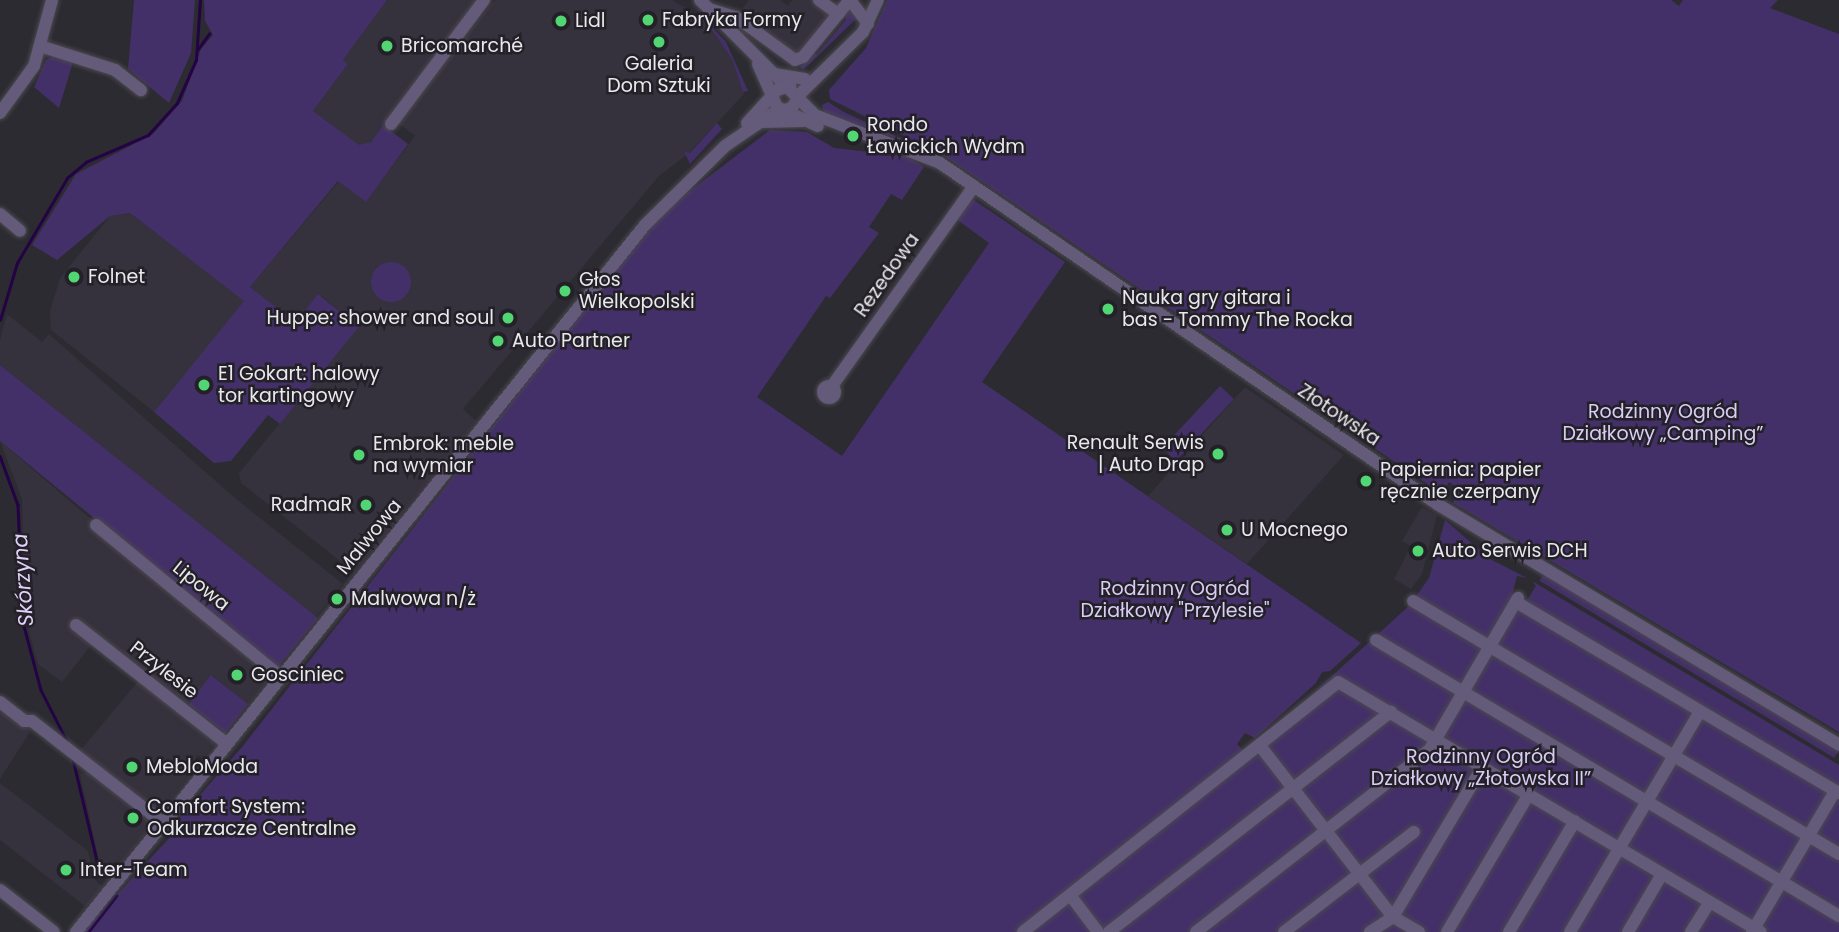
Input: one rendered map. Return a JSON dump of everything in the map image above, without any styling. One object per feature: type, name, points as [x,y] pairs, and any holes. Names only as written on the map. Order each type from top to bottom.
[{"type":"street","points":[[0,113],[26,80],[40,46],[52,0]]},
{"type":"street","points":[[391,124],[484,0]]},
{"type":"street","points":[[819,0],[838,14]]},
{"type":"street","points":[[865,20],[872,0]]},
{"type":"street","points":[[751,52],[776,106],[784,110],[792,108],[808,81],[865,20],[878,0]]},
{"type":"street","points":[[705,4],[736,17],[795,60],[803,57],[849,1],[865,20]]},
{"type":"street","points":[[705,4],[797,97]]},
{"type":"street","points":[[40,46],[114,69],[141,90]]},
{"type":"street","points":[[751,52],[761,84],[758,118],[814,119],[808,81]]},
{"type":"street","points":[[779,80],[808,81]]},
{"type":"street","points":[[773,97],[779,80]]},
{"type":"street","name":"Malwowa","points":[[76,932],[614,262],[696,171],[758,118],[773,97]]},
{"type":"street","name":"Złotowska","points":[[797,97],[814,119],[828,131],[900,145],[931,158],[1437,504],[1839,744]]},
{"type":"street","name":"Malwowa","points":[[758,118],[784,110]]},
{"type":"street","name":"Złotowska","points":[[784,110],[814,119]]},
{"type":"street","name":"Rezedowa","points":[[832,386],[974,186]]},
{"type":"street","points":[[0,214],[20,231]]},
{"type":"street","name":"Lipowa","points":[[96,525],[281,677]]},
{"type":"street","points":[[1023,932],[1261,747],[1338,682],[1435,737],[1756,931],[1782,881],[1837,792],[1517,600],[1435,737],[1430,749],[1196,932]]},
{"type":"street","points":[[1413,601],[1839,854]]},
{"type":"street","name":"Przylesie","points":[[76,625],[227,744]]},
{"type":"street","points":[[1376,640],[1839,916]]},
{"type":"street","points":[[0,702],[24,721],[33,721],[163,823]]},
{"type":"street","points":[[1570,932],[1700,711]]},
{"type":"street","points":[[1109,932],[1391,712]]},
{"type":"street","points":[[1261,747],[1393,917],[1419,932]]},
{"type":"street","points":[[1370,932],[1393,917],[1483,766]]},
{"type":"street","points":[[1447,932],[1530,794]]},
{"type":"street","points":[[1509,932],[1575,821]]},
{"type":"street","points":[[1284,932],[1414,832]]},
{"type":"street","points":[[1628,932],[1662,874]]},
{"type":"street","points":[[0,890],[54,932]]},
{"type":"street","points":[[1070,895],[1098,932]]},
{"type":"street","points":[[1691,932],[1709,903]]},
{"type":"shaded area","name":"Bricomarché","points":[[387,0],[479,0],[371,142],[359,146],[313,111],[348,64],[343,60]]},
{"type":"shaded area","points":[[495,0],[672,0],[708,25],[732,59],[744,94],[689,153],[659,176],[463,409],[476,421],[354,572],[241,483],[239,473],[359,327],[319,294],[296,322],[250,287],[339,181],[366,201],[415,136],[398,123]]},
{"type":"shaded area","points":[[749,0],[780,0],[788,6],[792,0],[813,0],[831,13],[800,51],[791,52],[741,10]]},
{"type":"shaded area","points":[[130,213],[245,301],[154,412],[51,330],[50,311],[60,278],[110,216]]},
{"type":"shaded area","points":[[7,314],[42,342],[49,334],[235,498],[343,584],[316,617],[0,365],[0,340]]},
{"type":"shaded area","points":[[1245,387],[1344,455],[1247,564],[1148,496]]},
{"type":"shaded area","points":[[0,441],[272,675],[248,704],[212,675],[188,704],[76,618],[70,625],[93,643],[62,682],[38,664],[25,618],[22,499]]},
{"type":"shaded area","name":"Auto Serwis DCH","points":[[1422,507],[1437,515],[1422,574],[1411,589],[1394,579],[1411,546],[1402,541]]},
{"type":"shaded area","points":[[139,680],[216,742],[203,759],[198,755],[194,760],[199,764],[160,813],[79,752]]},
{"type":"shaded area","points":[[0,709],[30,732],[0,779]]},
{"type":"shaded area","points":[[94,771],[153,822],[108,879],[102,875],[80,774]]},
{"type":"shaded area","points":[[0,783],[88,851],[95,880],[102,886],[86,907],[0,840]]},
{"type":"green space","points":[[134,0],[195,0],[191,53],[169,103],[128,69]]},
{"type":"green space","points":[[204,0],[387,0],[343,60],[348,64],[313,111],[359,145],[371,142],[383,125],[408,144],[366,202],[338,181],[250,287],[296,322],[318,294],[359,327],[280,424],[268,415],[231,461],[214,463],[154,412],[244,301],[130,213],[110,216],[57,260],[32,245],[76,174],[153,134],[182,101],[201,49],[213,35],[205,21]]},
{"type":"green space","points":[[672,0],[706,21],[726,42],[748,91],[743,92],[732,59],[708,25]]},
{"type":"green space","name":"Rodzinny Ogród Działkowy „Camping”","points":[[887,0],[1671,0],[1679,6],[1683,0],[1778,0],[1770,8],[1839,34],[1839,732],[1453,503],[1460,489],[1449,482],[1442,494],[943,155],[830,99],[829,90],[866,48]]},
{"type":"green space","points":[[853,12],[856,19],[803,70],[800,67],[812,53],[817,54],[846,20],[845,13]]},
{"type":"green space","points":[[53,56],[73,62],[59,108],[34,87],[46,60]]},
{"type":"green space","points":[[828,102],[913,144],[824,112],[822,105]]},
{"type":"green space","points":[[717,123],[722,129],[690,164],[684,151],[690,153]]},
{"type":"green space","points":[[770,130],[807,132],[834,148],[906,156],[924,167],[902,200],[891,194],[869,227],[879,233],[830,298],[826,296],[757,397],[842,456],[989,243],[956,219],[971,198],[1065,262],[982,382],[1361,643],[1330,671],[1322,672],[1316,683],[1255,738],[1245,733],[1237,744],[1246,754],[1410,605],[1429,578],[1445,520],[1490,559],[1527,578],[1517,576],[1512,595],[1527,600],[1536,586],[1532,581],[1839,765],[1839,932],[83,932],[170,837],[179,819],[242,747],[615,270],[669,207]]},
{"type":"green space","points":[[391,262],[405,268],[411,282],[405,296],[391,302],[377,296],[371,282],[377,268]]},
{"type":"green space","points":[[0,365],[318,618],[277,668],[0,441]]},
{"type":"green space","points":[[1220,386],[1234,399],[1176,461],[1162,448]]},
{"type":"green space","points":[[1544,573],[1839,750],[1834,758],[1539,581]]},
{"type":"green space","points":[[211,675],[248,704],[225,733],[188,704]]},
{"type":"waterway","name":"Skórzyna","points":[[0,320],[17,263],[67,178],[86,162],[148,135],[177,103],[196,60],[200,0]]},
{"type":"waterway","points":[[198,49],[209,34]]},
{"type":"waterway","name":"Skórzyna","points":[[0,456],[18,505],[23,622],[41,690],[67,741]]},
{"type":"waterway","name":"Skórzyna","points":[[73,759],[99,869]]},
{"type":"waterway","name":"Skórzyna","points":[[88,932],[116,896]]},
{"type":"place","name":"Fabryka Formy","points":[[648,20]]},
{"type":"place","name":"Lidl","points":[[561,21]]},
{"type":"place","name":"Galeria Dom Sztuki","points":[[659,42]]},
{"type":"place","name":"Bricomarché","points":[[387,46]]},
{"type":"place","name":"Rondo Ławickich Wydm","points":[[853,136]]},
{"type":"place","name":"Folnet","points":[[74,277]]},
{"type":"place","name":"Głos Wielkopolski","points":[[565,291]]},
{"type":"place","name":"Nauka gry gitara i bas - Tommy The Rocka","points":[[1108,309]]},
{"type":"place","name":"Huppe: shower and soul","points":[[508,318]]},
{"type":"place","name":"Auto Partner","points":[[498,341]]},
{"type":"place","name":"E1 Gokart: halowy tor kartingowy","points":[[204,385]]},
{"type":"place","name":"Renault Serwis | Auto Drap","points":[[1218,454]]},
{"type":"place","name":"Embrok: meble na wymiar","points":[[359,455]]},
{"type":"place","name":"Papiernia: papier ręcznie czerpany","points":[[1366,481]]},
{"type":"place","name":"RadmaR","points":[[366,505]]},
{"type":"place","name":"U Mocnego","points":[[1227,530]]},
{"type":"place","name":"Auto Serwis DCH","points":[[1418,551]]},
{"type":"place","name":"Malwowa n/ż","points":[[337,599]]},
{"type":"place","name":"Gosciniec","points":[[237,675]]},
{"type":"place","name":"MebloModa","points":[[132,767]]},
{"type":"place","name":"Comfort System: Odkurzacze Centralne","points":[[133,818]]},
{"type":"place","name":"Inter-Team","points":[[66,870]]},
{"type":"park label","name":"Rodzinny Ogród Działkowy \"Przylesie\"","points":[[1175,600]]},
{"type":"park label","name":"Rodzinny Ogród Działkowy „Złotowska II”","points":[[1481,768]]}]
